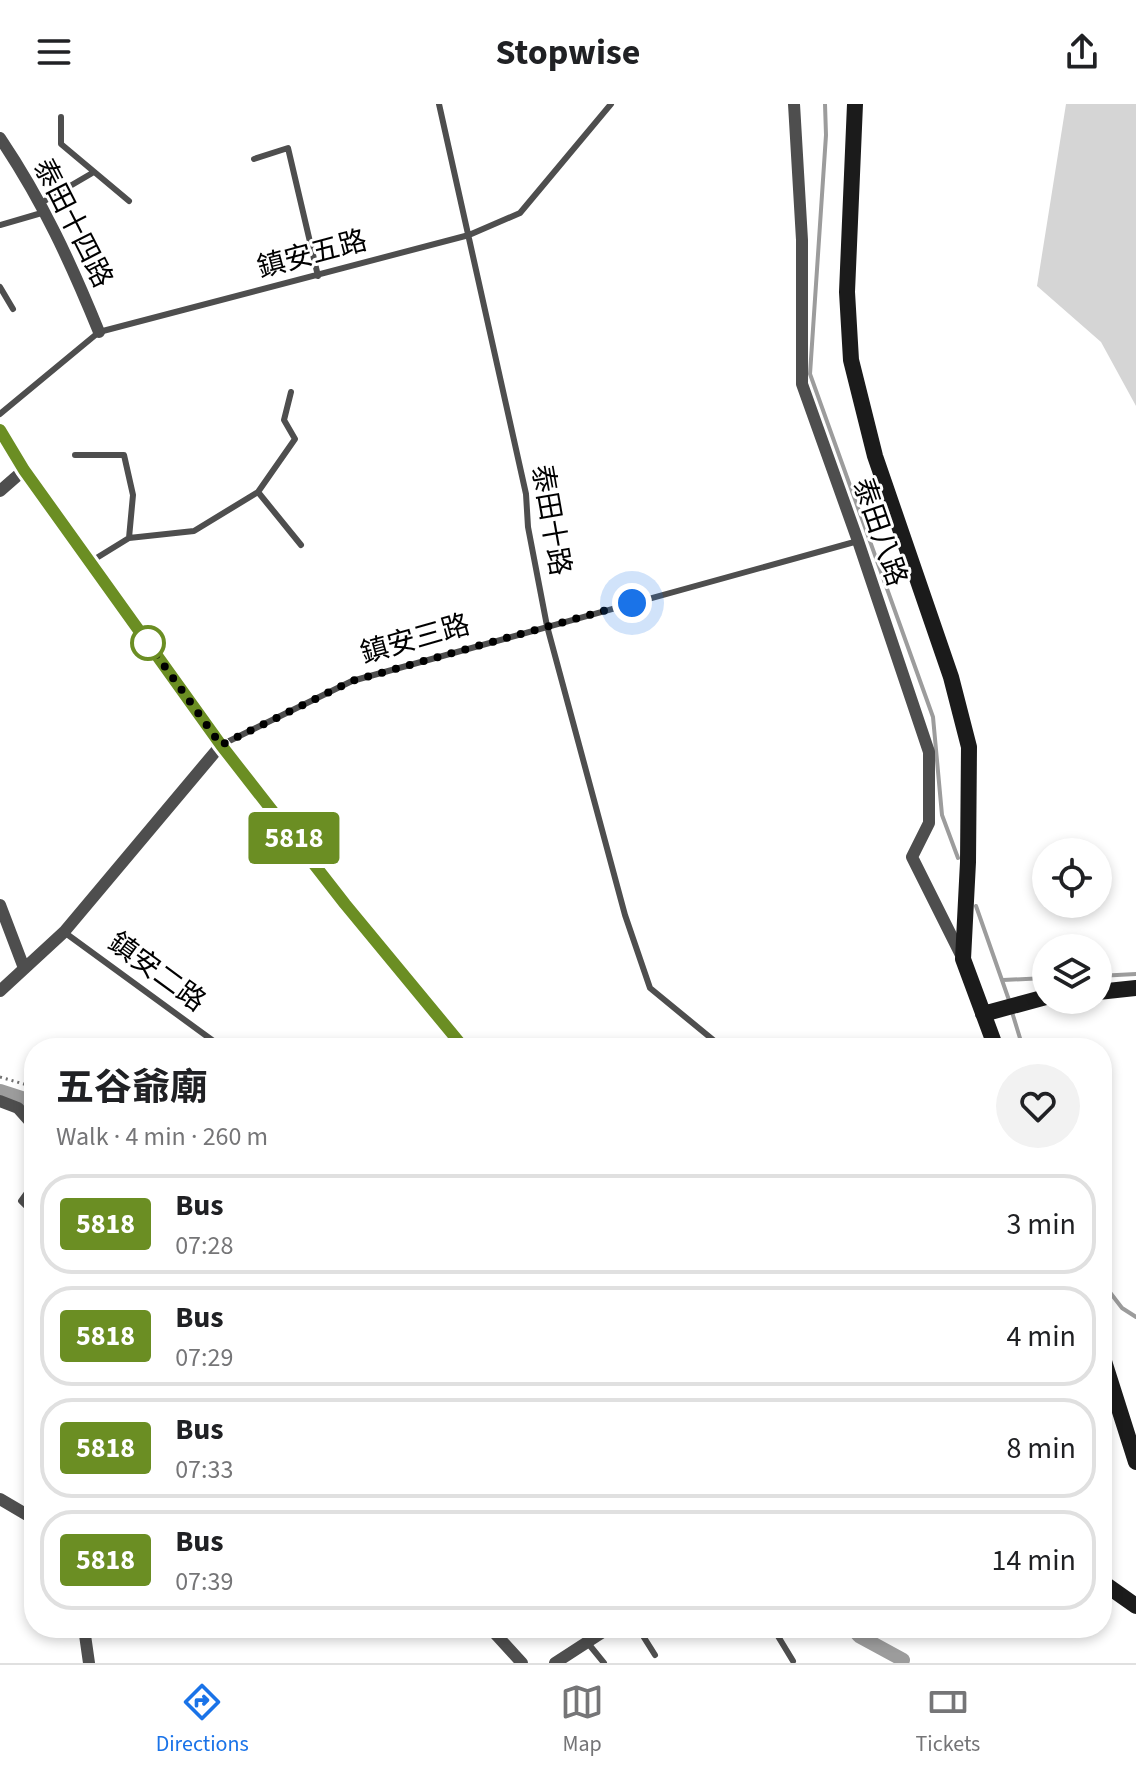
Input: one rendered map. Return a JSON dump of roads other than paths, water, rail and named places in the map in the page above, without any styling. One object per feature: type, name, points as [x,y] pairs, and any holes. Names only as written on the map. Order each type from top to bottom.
[{"type":"street","name":"泰田八路","points":[[794,104],[802,240],[802,384],[929,752],[929,823],[912,857],[963,959]]},
{"type":"street","points":[[855,104],[847,292],[851,360],[875,456],[951,677],[969,747],[963,959],[992,1038]]},
{"type":"street","name":"泰田十四路","points":[[0,138],[43,207],[68,256],[99,332]]},
{"type":"street","points":[[0,430],[24,470],[221,745],[345,904],[456,1038]]},
{"type":"street","points":[[0,491],[24,470]]},
{"type":"street","name":"鎮安三路","points":[[0,991],[64,932],[221,745]]},
{"type":"street","points":[[0,905],[24,968]]},
{"type":"street","points":[[1112,991],[1136,988]]},
{"type":"street","points":[[983,1014],[1032,1001]]},
{"type":"street","points":[[0,1101],[18,1108],[24,1115]]},
{"type":"street","points":[[1112,1386],[1136,1462]]},
{"type":"street","points":[[0,1499],[24,1513]]},
{"type":"street","points":[[1112,1589],[1136,1606]]},
{"type":"street","points":[[85,1638],[89,1663]]},
{"type":"street","points":[[499,1638],[522,1663]]},
{"type":"street","points":[[555,1663],[593,1638]]},
{"type":"lane","name":"泰田十路","points":[[439,104],[526,494],[528,527],[547,626],[625,915],[650,988],[711,1038]]},
{"type":"lane","name":"鎮安五路","points":[[0,414],[99,332],[469,235],[520,213],[611,104]]},
{"type":"lane","points":[[61,117],[61,144],[129,201]]},
{"type":"lane","points":[[254,159],[288,148],[318,276]]},
{"type":"lane","points":[[0,225],[43,207],[94,172]]},
{"type":"lane","points":[[0,287],[13,309]]},
{"type":"lane","points":[[90,562],[129,538],[194,531],[258,492],[295,439],[284,420],[291,392]]},
{"type":"lane","points":[[75,455],[124,455],[133,495],[129,538]]},
{"type":"lane","points":[[258,492],[301,545]]},
{"type":"lane","name":"鎮安三路","points":[[221,745],[352,681],[858,541]]},
{"type":"lane","name":"鎮安二路","points":[[64,932],[209,1038]]},
{"type":"lane","points":[[644,1638],[655,1655]]},
{"type":"lane","points":[[779,1638],[793,1661]]},
{"type":"lane","points":[[587,1642],[604,1663]]},
{"type":"waterway","points":[[825,104],[826,135],[810,374],[933,717],[942,815],[958,858]]},
{"type":"waterway","points":[[976,906],[1010,1003]]},
{"type":"waterway","points":[[1112,975],[1136,974]]},
{"type":"waterway","points":[[1003,980],[1032,979]]},
{"type":"waterway","points":[[1012,1012],[1020,1038]]},
{"type":"waterway","points":[[0,1091],[24,1099]]},
{"type":"waterway","points":[[1112,1295],[1122,1308],[1136,1317]]},
{"type":"waterway","points":[[863,1638],[903,1660]]},
{"type":"waterway","points":[[903,1660],[906,1663]]}]
